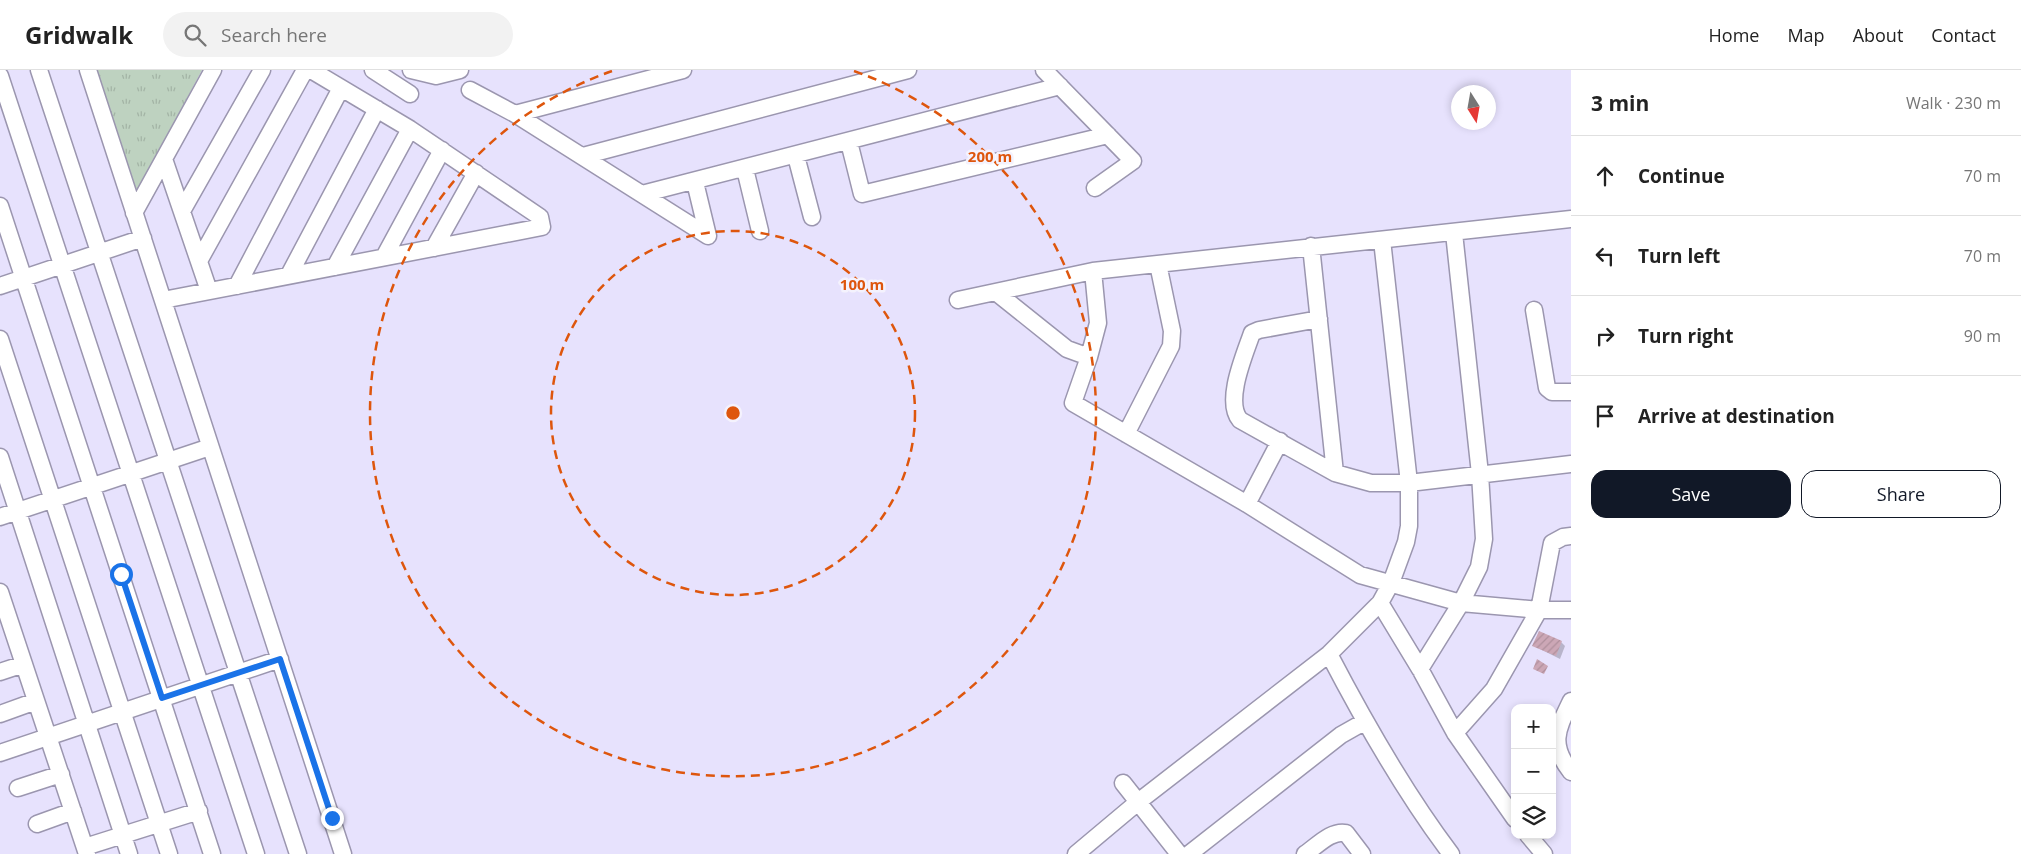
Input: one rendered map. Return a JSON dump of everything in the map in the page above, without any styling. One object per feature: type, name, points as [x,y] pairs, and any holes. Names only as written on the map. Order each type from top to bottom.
[{"type":"street","points":[[39,70],[298,854]]},
{"type":"street","points":[[88,70],[343,854]]},
{"type":"street","points":[[134,213],[213,70]]},
{"type":"street","points":[[182,211],[262,70]]},
{"type":"street","points":[[199,261],[305,70]]},
{"type":"street","points":[[162,300],[542,227],[540,217],[476,173],[410,129],[311,70]]},
{"type":"street","points":[[373,70],[410,94]]},
{"type":"street","points":[[516,114],[683,70]]},
{"type":"street","points":[[583,156],[908,70]]},
{"type":"street","points":[[1044,70],[1133,161],[1095,188]]},
{"type":"street","points":[[414,71],[436,76],[456,71]]},
{"type":"street","points":[[0,76],[256,854]]},
{"type":"street","points":[[642,194],[796,156],[1060,86]]},
{"type":"street","points":[[237,286],[341,88]]},
{"type":"street","points":[[470,90],[516,114],[708,236],[694,182]]},
{"type":"street","points":[[289,276],[377,109]]},
{"type":"street","points":[[335,267],[410,129]]},
{"type":"street","points":[[848,142],[862,194],[1108,135]]},
{"type":"street","points":[[384,257],[442,150]]},
{"type":"street","points":[[796,156],[812,218]]},
{"type":"street","points":[[164,159],[209,291]]},
{"type":"street","points":[[745,169],[760,231]]},
{"type":"street","points":[[434,248],[476,173]]},
{"type":"street","points":[[0,206],[212,854]]},
{"type":"street","points":[[958,300],[1093,271],[1571,219]]},
{"type":"street","points":[[1420,669],[1461,603],[1482,559],[1484,530],[1480,474],[1454,233]]},
{"type":"street","points":[[0,286],[143,238]]},
{"type":"street","points":[[1076,854],[1138,802],[1329,654],[1380,603],[1391,583],[1406,542],[1409,526],[1409,483],[1382,240]]},
{"type":"street","points":[[1311,246],[1335,473]]},
{"type":"street","points":[[1126,434],[1171,346],[1172,331],[1158,264]]},
{"type":"street","points":[[1093,271],[1098,323],[1073,404],[1247,504],[1360,575],[1461,603],[1539,610],[1571,610]]},
{"type":"street","points":[[997,293],[1066,349],[1089,357]]},
{"type":"street","points":[[1534,310],[1547,388],[1552,392],[1571,392]]},
{"type":"street","points":[[1319,319],[1259,330],[1252,333],[1237,379],[1236,415],[1240,420],[1335,473],[1371,483],[1409,483],[1571,464]]},
{"type":"street","points":[[0,339],[169,854]]},
{"type":"street","points":[[1247,504],[1280,441]]},
{"type":"street","points":[[0,517],[210,447]]},
{"type":"street","points":[[0,458],[129,854]]},
{"type":"street","points":[[1455,733],[1494,689],[1539,610],[1552,543],[1563,537],[1571,536]]},
{"type":"street","points":[[0,592],[6,632],[24,664],[86,850],[123,834],[198,810]]},
{"type":"street","points":[[1380,603],[1420,669],[1455,733],[1511,813]]},
{"type":"street","points":[[1329,654],[1364,722],[1435,833],[1451,854]]},
{"type":"street","points":[[0,753],[280,659]]},
{"type":"street","points":[[0,672],[24,664]]},
{"type":"street","points":[[0,714],[36,701]]},
{"type":"street","points":[[1571,701],[1559,726],[1556,741],[1558,752],[1571,772]]},
{"type":"street","points":[[1189,854],[1341,735],[1364,722]]},
{"type":"street","points":[[18,788],[61,774]]},
{"type":"street","points":[[1124,782],[1179,854]]},
{"type":"street","points":[[36,824],[73,811]]},
{"type":"street","points":[[1305,854],[1335,833],[1341,832],[1346,833],[1362,854]]},
{"type":"street","points":[[1531,839],[1544,854]]},
{"type":"green space","points":[[95,70],[202,70],[140,187],[134,189]]},
{"type":"building","points":[[1539,631],[1562,641],[1556,656],[1532,646]]},
{"type":"building","points":[[1537,659],[1548,666],[1544,674],[1533,669]]},
{"type":"route","points":[[121,574],[162,698],[280,659],[332,818]]}]
